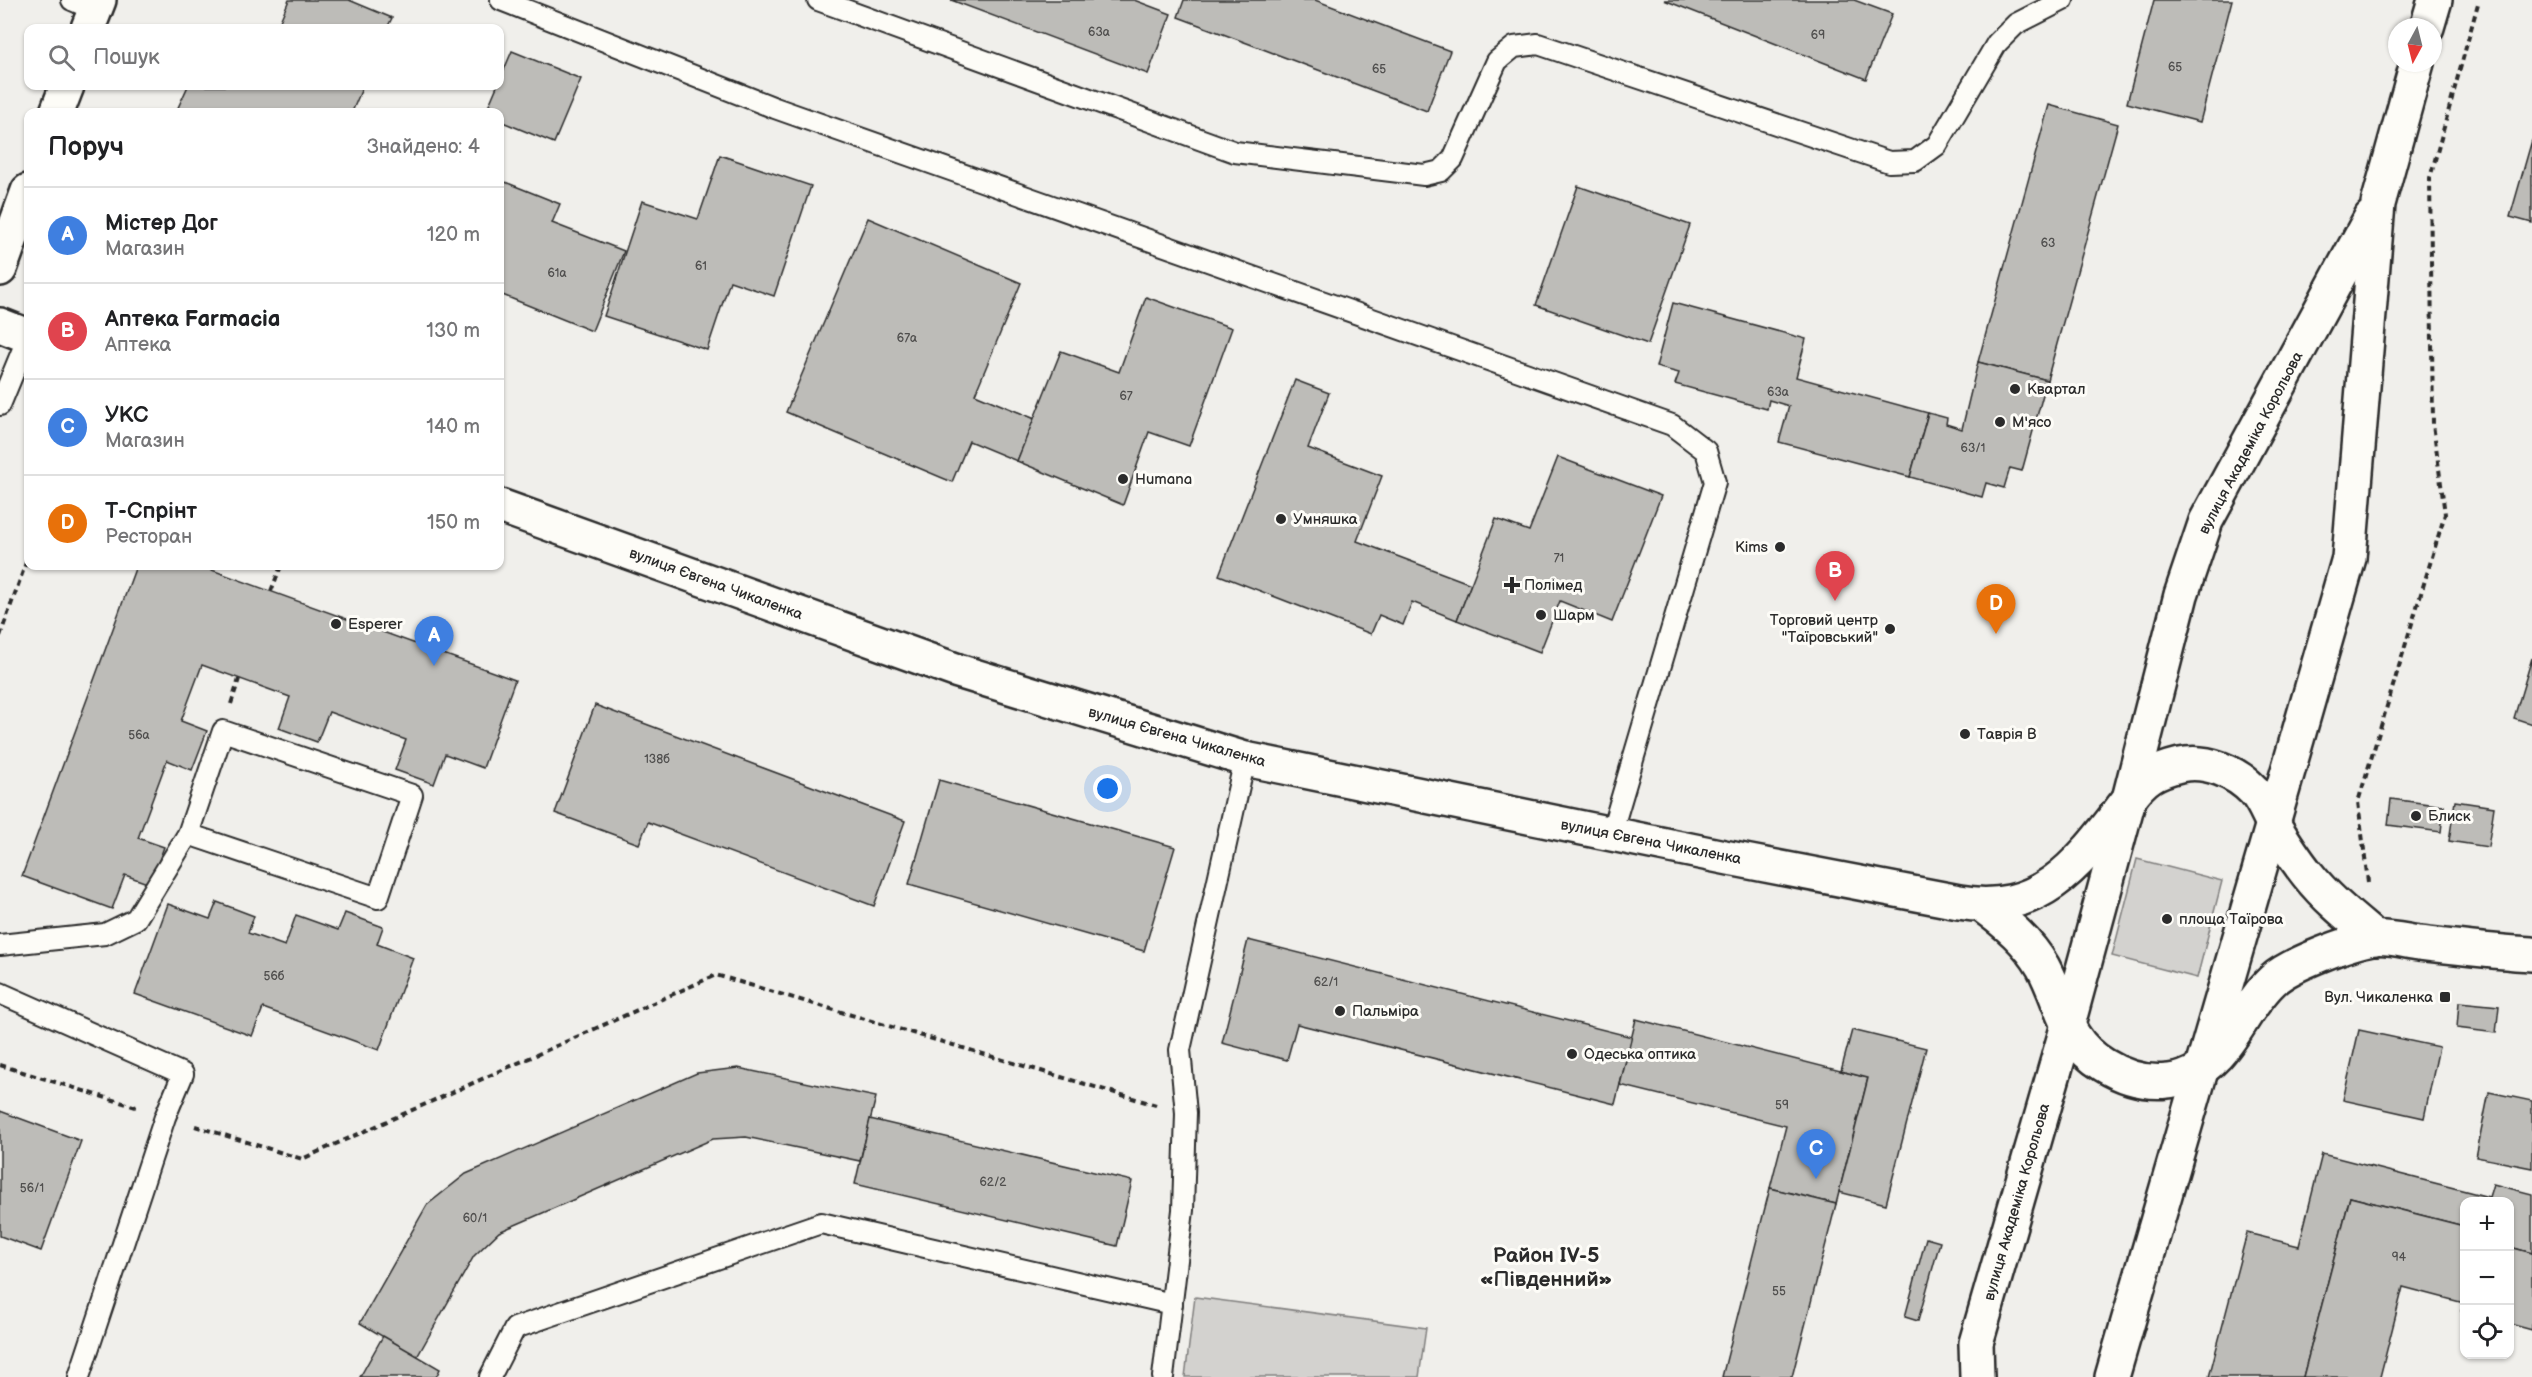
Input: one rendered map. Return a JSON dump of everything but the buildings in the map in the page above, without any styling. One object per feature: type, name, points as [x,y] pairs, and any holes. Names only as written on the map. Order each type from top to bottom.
[{"type":"main road","points":[[2430,18],[2435,0]]},
{"type":"main road","name":"вулиця Академіка Корольова","points":[[2273,823],[2349,558],[2378,204],[2415,72]]},
{"type":"main road","points":[[59,108],[65,90]]},
{"type":"main road","points":[[0,269],[24,202]]},
{"type":"main road","name":"вулиця Академіка Корольова","points":[[2129,799],[2181,595],[2206,521],[2378,204]]},
{"type":"main road","points":[[0,325],[24,334]]},
{"type":"main road","name":"вулиця Євгена Чикаленка","points":[[504,507],[958,671],[1245,759],[1611,834],[1983,906],[2026,898],[2048,888],[2093,845],[2129,799]]},
{"type":"main road","points":[[2375,938],[2338,907],[2308,875],[2255,792],[2236,775],[2212,765],[2186,764],[2161,770],[2139,783],[2129,799],[2067,1028],[2090,1056],[2123,1075],[2158,1083],[2187,1077],[2201,1069],[2216,1056],[2253,1001],[2274,978],[2298,963],[2375,938],[2532,954]]},
{"type":"main road","points":[[2112,1377],[2273,823]]},
{"type":"main road","name":"вулиця Євгена Чикаленка","points":[[1983,906],[2009,926],[2030,948],[2052,985],[2067,1028]]},
{"type":"main road","name":"вулиця Академіка Корольова","points":[[1977,1377],[1976,1344],[2067,1028]]},
{"type":"lane","points":[[501,0],[775,108],[1672,425],[1706,451],[1715,482],[1611,834]]},
{"type":"lane","points":[[818,0],[1235,152],[1424,175],[1441,171],[1453,159],[1497,61],[1514,47],[1538,44],[1889,162],[1915,161],[1937,145],[1997,43],[2016,24],[2063,0]]},
{"type":"lane","points":[[0,405],[24,346]]},
{"type":"lane","points":[[0,945],[105,934],[136,919],[188,834],[223,731],[412,795],[378,898],[188,834]]},
{"type":"lane","points":[[1163,1377],[1183,1210],[1186,1113],[1180,1050],[1245,759]]},
{"type":"lane","points":[[0,993],[183,1074],[165,1116],[79,1377]]},
{"type":"lane","points":[[490,1377],[515,1328],[821,1223],[1172,1304]]},
{"type":"path","points":[[2375,938],[2358,802],[2445,514],[2433,424],[2430,178],[2479,0]]},
{"type":"path","points":[[0,636],[24,568]]},
{"type":"path","points":[[271,591],[279,570]]},
{"type":"path","points":[[0,1065],[302,1159],[716,975],[1186,1113]]},
{"type":"shaded area","name":"площа Таїрова","points":[[2137,859],[2222,881],[2197,978],[2112,956]]},
{"type":"shaded area","points":[[1195,1297],[1426,1328],[1419,1377],[1185,1377]]},
{"type":"place","name":"Квартал","points":[[2015,389]]},
{"type":"place","name":"М'ясо","points":[[2000,422]]},
{"type":"place","name":"Humana","points":[[1123,479]]},
{"type":"place","name":"Умняшка","points":[[1281,519]]},
{"type":"place","name":"Kims","points":[[1780,547]]},
{"type":"place","name":"Полімед","points":[[1512,585]]},
{"type":"place","name":"Аптека Farmacia","points":[[1835,601]]},
{"type":"place","name":"Шарм","points":[[1541,615]]},
{"type":"place","name":"Esperer","points":[[336,624]]},
{"type":"place","name":"Торговий центр \"Таїровський\"","points":[[1890,629]]},
{"type":"place","name":"Т-Спрінт","points":[[1996,634]]},
{"type":"place","name":"Містер Дог","points":[[434,666]]},
{"type":"place","name":"Таврія В","points":[[1965,734]]},
{"type":"place","name":"Блиск","points":[[2416,816]]},
{"type":"place","name":"площа Таїрова","points":[[2167,919]]},
{"type":"place","name":"Вул. Чикаленка","points":[[2445,997]]},
{"type":"place","name":"Пальміра","points":[[1340,1011]]},
{"type":"place","name":"Одеська оптика","points":[[1572,1054]]},
{"type":"place","name":"УКС","points":[[1816,1179]]},
{"type":"district","name":"Район IV-5 «Південний»","points":[[1546,1267]]}]
